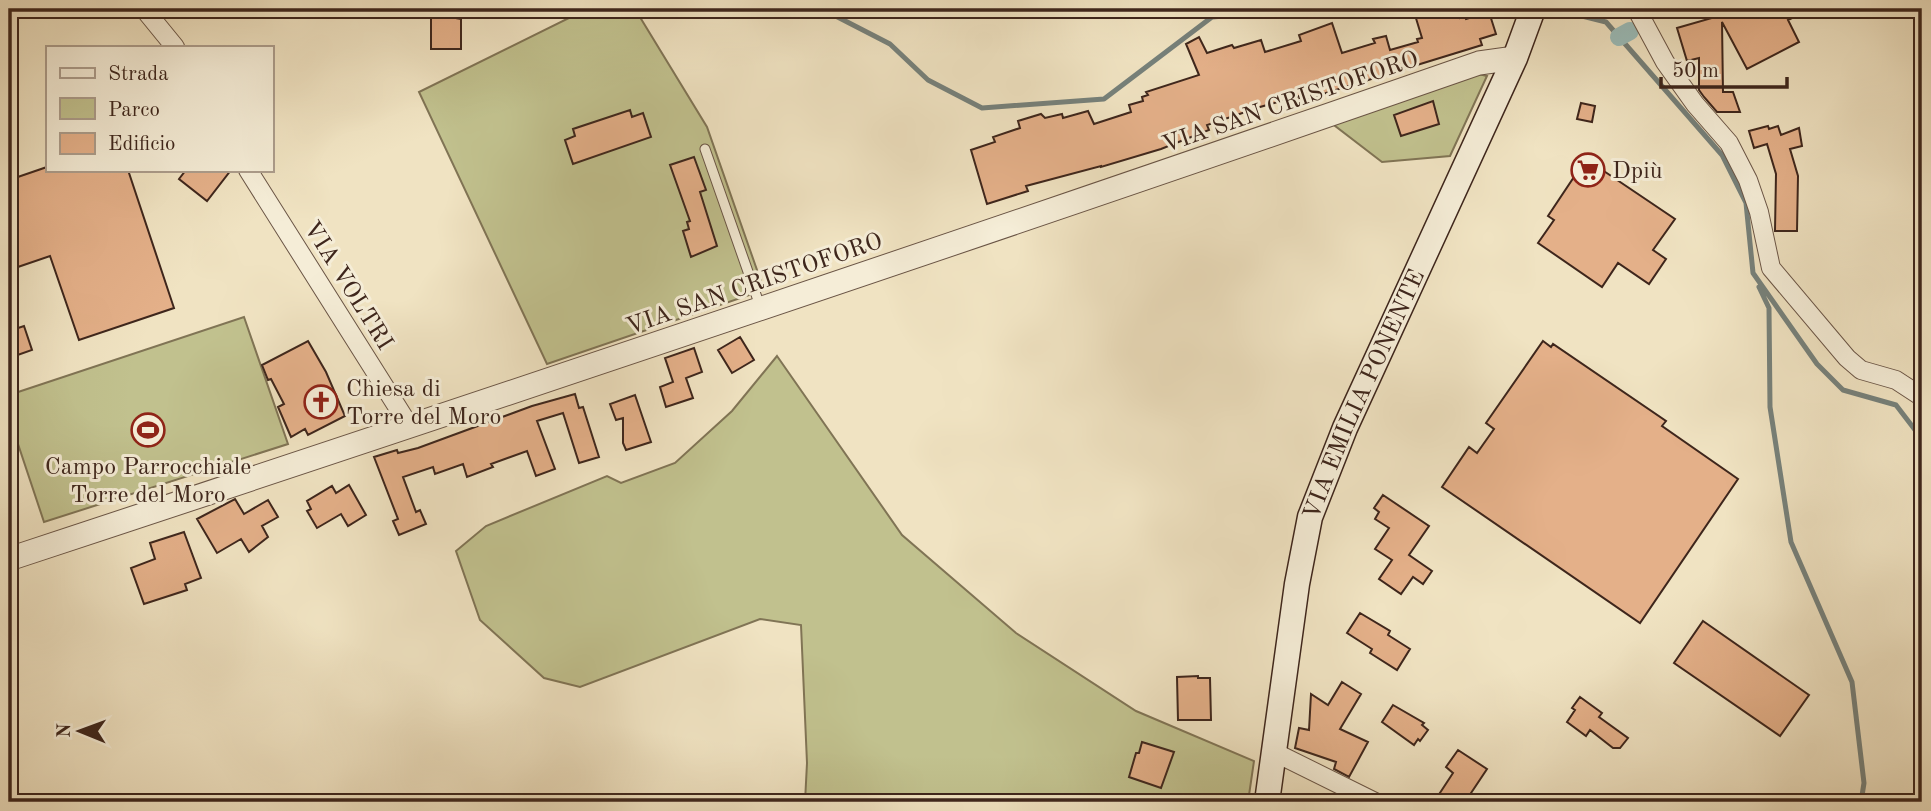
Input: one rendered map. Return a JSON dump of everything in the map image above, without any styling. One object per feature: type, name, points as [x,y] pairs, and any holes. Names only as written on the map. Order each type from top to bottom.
[{"type":"main road","name":"VIA EMILIA PONENTE","points":[[1267,802],[1297,584],[1310,517],[1345,428],[1515,58],[1531,15]]},
{"type":"street","points":[[144,9],[174,46]]},
{"type":"street","points":[[1637,9],[1665,62],[1695,104],[1729,143],[1748,180],[1759,212],[1771,268],[1847,358],[1861,370],[1896,380],[1922,397]]},
{"type":"street","name":"VIA SAN CRISTOFORO","points":[[9,559],[1105,193],[1479,63],[1515,58]]},
{"type":"street","name":"VIA VOLTRI","points":[[248,172],[410,427]]},
{"type":"street","points":[[1274,752],[1375,802]]},
{"type":"lane","points":[[705,149],[760,308]]},
{"type":"green space","points":[[587,9],[635,9],[707,127],[764,290],[547,364],[419,92]]},
{"type":"green space","points":[[1474,73],[1487,76],[1450,156],[1382,162],[1330,122]]},
{"type":"green space","name":"Campo Parrocchiale Torre del Moro","points":[[244,317],[288,444],[44,522],[9,417],[9,395]]},
{"type":"green space","points":[[777,356],[902,535],[1016,633],[1136,711],[1254,761],[1248,802],[805,802],[807,763],[801,625],[760,619],[580,687],[544,678],[480,620],[456,551],[486,526],[607,476],[621,483],[675,463],[732,411]]},
{"type":"building","points":[[431,9],[455,9],[455,18],[461,19],[461,49],[431,49]]},
{"type":"building","points":[[1436,9],[1458,9],[1460,18],[1466,19],[1489,12],[1496,34],[1480,39],[1482,45],[1300,101],[1299,96],[1260,107],[1207,125],[1209,130],[1161,149],[1026,186],[1028,191],[987,204],[971,150],[995,142],[993,137],[1020,128],[1018,121],[1041,114],[1045,118],[1062,114],[1063,118],[1088,111],[1094,124],[1131,112],[1129,105],[1143,101],[1142,97],[1148,95],[1146,92],[1199,75],[1186,44],[1199,37],[1207,53],[1261,40],[1265,52],[1301,41],[1299,35],[1332,23],[1342,53],[1375,43],[1373,39],[1386,36],[1390,50],[1418,42],[1417,39],[1422,38],[1415,15]]},
{"type":"building","points":[[1715,9],[1748,9],[1751,14],[1762,9],[1810,9],[1788,20],[1799,42],[1747,69],[1722,22],[1723,92],[1733,92],[1740,112],[1717,112],[1704,97],[1699,90],[1699,58],[1687,61],[1677,28],[1719,16]]},
{"type":"building","points":[[1433,101],[1439,124],[1401,136],[1394,115]]},
{"type":"building","points":[[1581,103],[1595,106],[1592,122],[1577,119]]},
{"type":"building","points":[[630,110],[632,117],[643,113],[651,137],[573,164],[565,140],[575,136],[573,129]]},
{"type":"building","points":[[1768,126],[1769,129],[1778,126],[1781,135],[1799,128],[1802,146],[1790,149],[1798,176],[1797,231],[1775,231],[1776,174],[1767,144],[1754,148],[1749,131]]},
{"type":"building","points":[[694,157],[706,190],[700,192],[717,246],[691,257],[683,231],[689,229],[687,222],[690,221],[670,165]]},
{"type":"building","points":[[1586,159],[1675,219],[1653,250],[1666,259],[1649,284],[1618,263],[1602,287],[1538,243],[1554,220],[1548,216]]},
{"type":"building","points":[[46,167],[46,172],[129,172],[174,308],[79,340],[50,256],[9,270],[9,180]]},
{"type":"building","points":[[184,172],[229,172],[207,201],[179,179]]},
{"type":"building","points":[[24,326],[32,350],[9,358],[9,331]]},
{"type":"building","points":[[740,337],[754,360],[732,373],[718,350]]},
{"type":"building","points":[[308,341],[326,372],[345,416],[308,435],[305,429],[291,437],[278,407],[284,404],[271,379],[268,380],[262,365]]},
{"type":"building","points":[[1543,341],[1551,347],[1553,344],[1666,421],[1662,426],[1738,479],[1640,623],[1442,487],[1469,447],[1477,453],[1494,429],[1486,423]]},
{"type":"building","points":[[694,348],[702,372],[686,378],[693,398],[666,407],[660,387],[673,382],[665,358]]},
{"type":"building","points":[[575,394],[579,408],[583,407],[599,457],[579,463],[563,413],[537,421],[555,469],[536,476],[527,451],[491,464],[493,467],[467,477],[463,464],[435,474],[433,467],[403,477],[416,512],[420,510],[426,524],[399,535],[393,521],[398,519],[374,457],[397,450],[398,453],[418,448],[532,406]]},
{"type":"building","points":[[635,395],[651,442],[626,450],[623,443],[623,418],[616,420],[610,404]]},
{"type":"building","points":[[349,485],[366,515],[348,526],[341,514],[317,528],[307,511],[311,509],[307,501],[332,486],[336,493]]},
{"type":"building","points":[[1383,495],[1429,526],[1409,555],[1432,571],[1423,584],[1413,577],[1401,594],[1379,579],[1392,560],[1375,549],[1389,528],[1375,519],[1379,512],[1374,508]]},
{"type":"building","points":[[235,499],[244,514],[268,500],[278,517],[262,526],[268,537],[249,552],[241,539],[217,553],[197,519]]},
{"type":"building","points":[[184,532],[201,578],[185,584],[187,590],[144,604],[131,568],[155,559],[150,543]]},
{"type":"building","points":[[1360,613],[1390,631],[1388,635],[1410,649],[1397,670],[1370,653],[1372,649],[1347,633]]},
{"type":"building","points":[[1703,621],[1809,695],[1780,736],[1674,663]]},
{"type":"building","points":[[1177,677],[1210,678],[1211,720],[1178,720]]},
{"type":"building","points":[[1342,682],[1361,694],[1340,729],[1368,742],[1349,777],[1334,769],[1336,762],[1295,748],[1299,728],[1309,730],[1311,694],[1328,705]]},
{"type":"building","points":[[1580,697],[1602,713],[1599,717],[1628,738],[1620,748],[1613,748],[1590,730],[1586,736],[1567,722]]},
{"type":"building","points":[[1393,705],[1424,723],[1422,725],[1428,730],[1414,745],[1382,722]]},
{"type":"building","points":[[1142,742],[1174,752],[1161,788],[1129,777]]},
{"type":"building","points":[[1458,750],[1487,769],[1465,802],[1434,802],[1453,773],[1446,767]]},
{"type":"waterway","points":[[822,9],[890,44],[928,80],[982,108],[1104,99],[1212,17],[1306,9]]},
{"type":"waterway","points":[[1554,9],[1606,22],[1722,155],[1746,203],[1753,273],[1817,364],[1843,390],[1896,405],[1922,439]]},
{"type":"waterway","points":[[1619,37],[1630,31]]},
{"type":"waterway","points":[[1759,287],[1769,308],[1770,407],[1791,542],[1852,682],[1864,783],[1861,802]]},
{"type":"place","name":"Dpiù","points":[[1588,170]]},
{"type":"place","name":"Chiesa di Torre del Moro","points":[[321,402]]},
{"type":"place","name":"Campo Parrocchiale Torre del Moro","points":[[148,430]]}]
